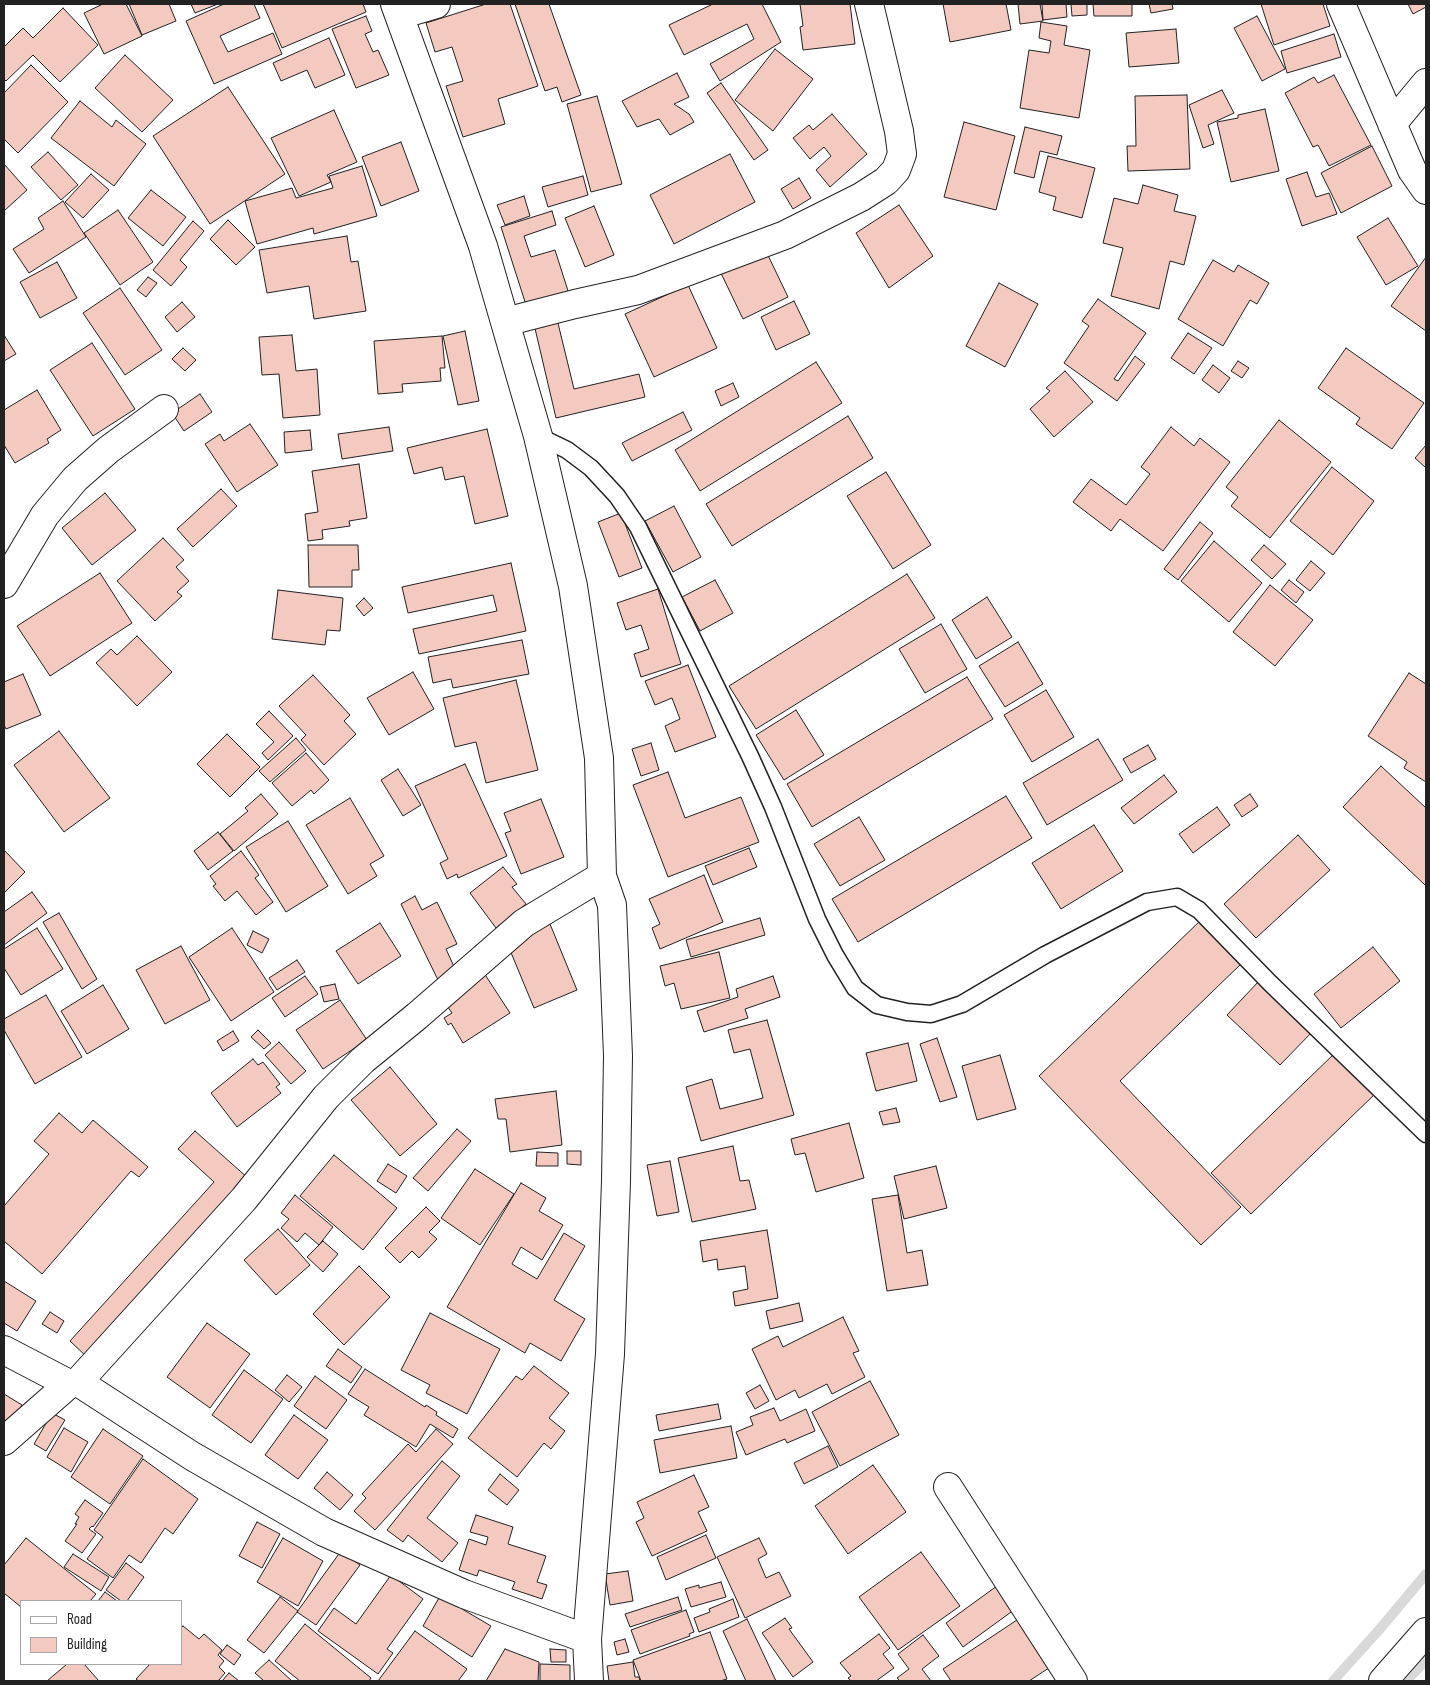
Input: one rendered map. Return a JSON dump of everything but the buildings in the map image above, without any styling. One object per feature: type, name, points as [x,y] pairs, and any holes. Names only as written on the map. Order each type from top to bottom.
[{"type":"street","points":[[436,4],[397,10],[482,246],[538,436],[573,586],[599,758],[602,876],[612,905],[618,1056],[610,1354],[587,1639],[589,1681]]},
{"type":"street","points":[[505,322],[638,290],[785,235],[861,197],[886,181],[896,170],[902,154],[897,121],[869,4]]},
{"type":"street","points":[[1341,4],[1412,170],[1426,190]]},
{"type":"street","points":[[1392,124],[1426,83]]},
{"type":"street","points":[[4,584],[45,514],[75,479],[108,450],[164,409]]},
{"type":"street","points":[[4,1441],[74,1383],[244,1199],[326,1097],[363,1060],[524,923],[602,876]]},
{"type":"street","points":[[4,1350],[74,1383],[192,1456],[324,1532],[464,1594],[587,1639]]},
{"type":"street","points":[[948,1487],[1072,1681]]},
{"type":"street","points":[[1383,1681],[1426,1632]]},
{"type":"lane","points":[[538,436],[567,450],[591,468],[616,496],[638,528],[750,756],[773,807],[818,919],[855,988],[877,1005],[907,1012],[931,1014],[962,1004],[1045,955],[1147,902],[1177,897],[1199,910],[1270,983],[1426,1134]]},
{"type":"waterway","points":[[1333,1681],[1426,1574]]},
{"type":"waterway","points":[[1406,1681],[1426,1660]]}]
